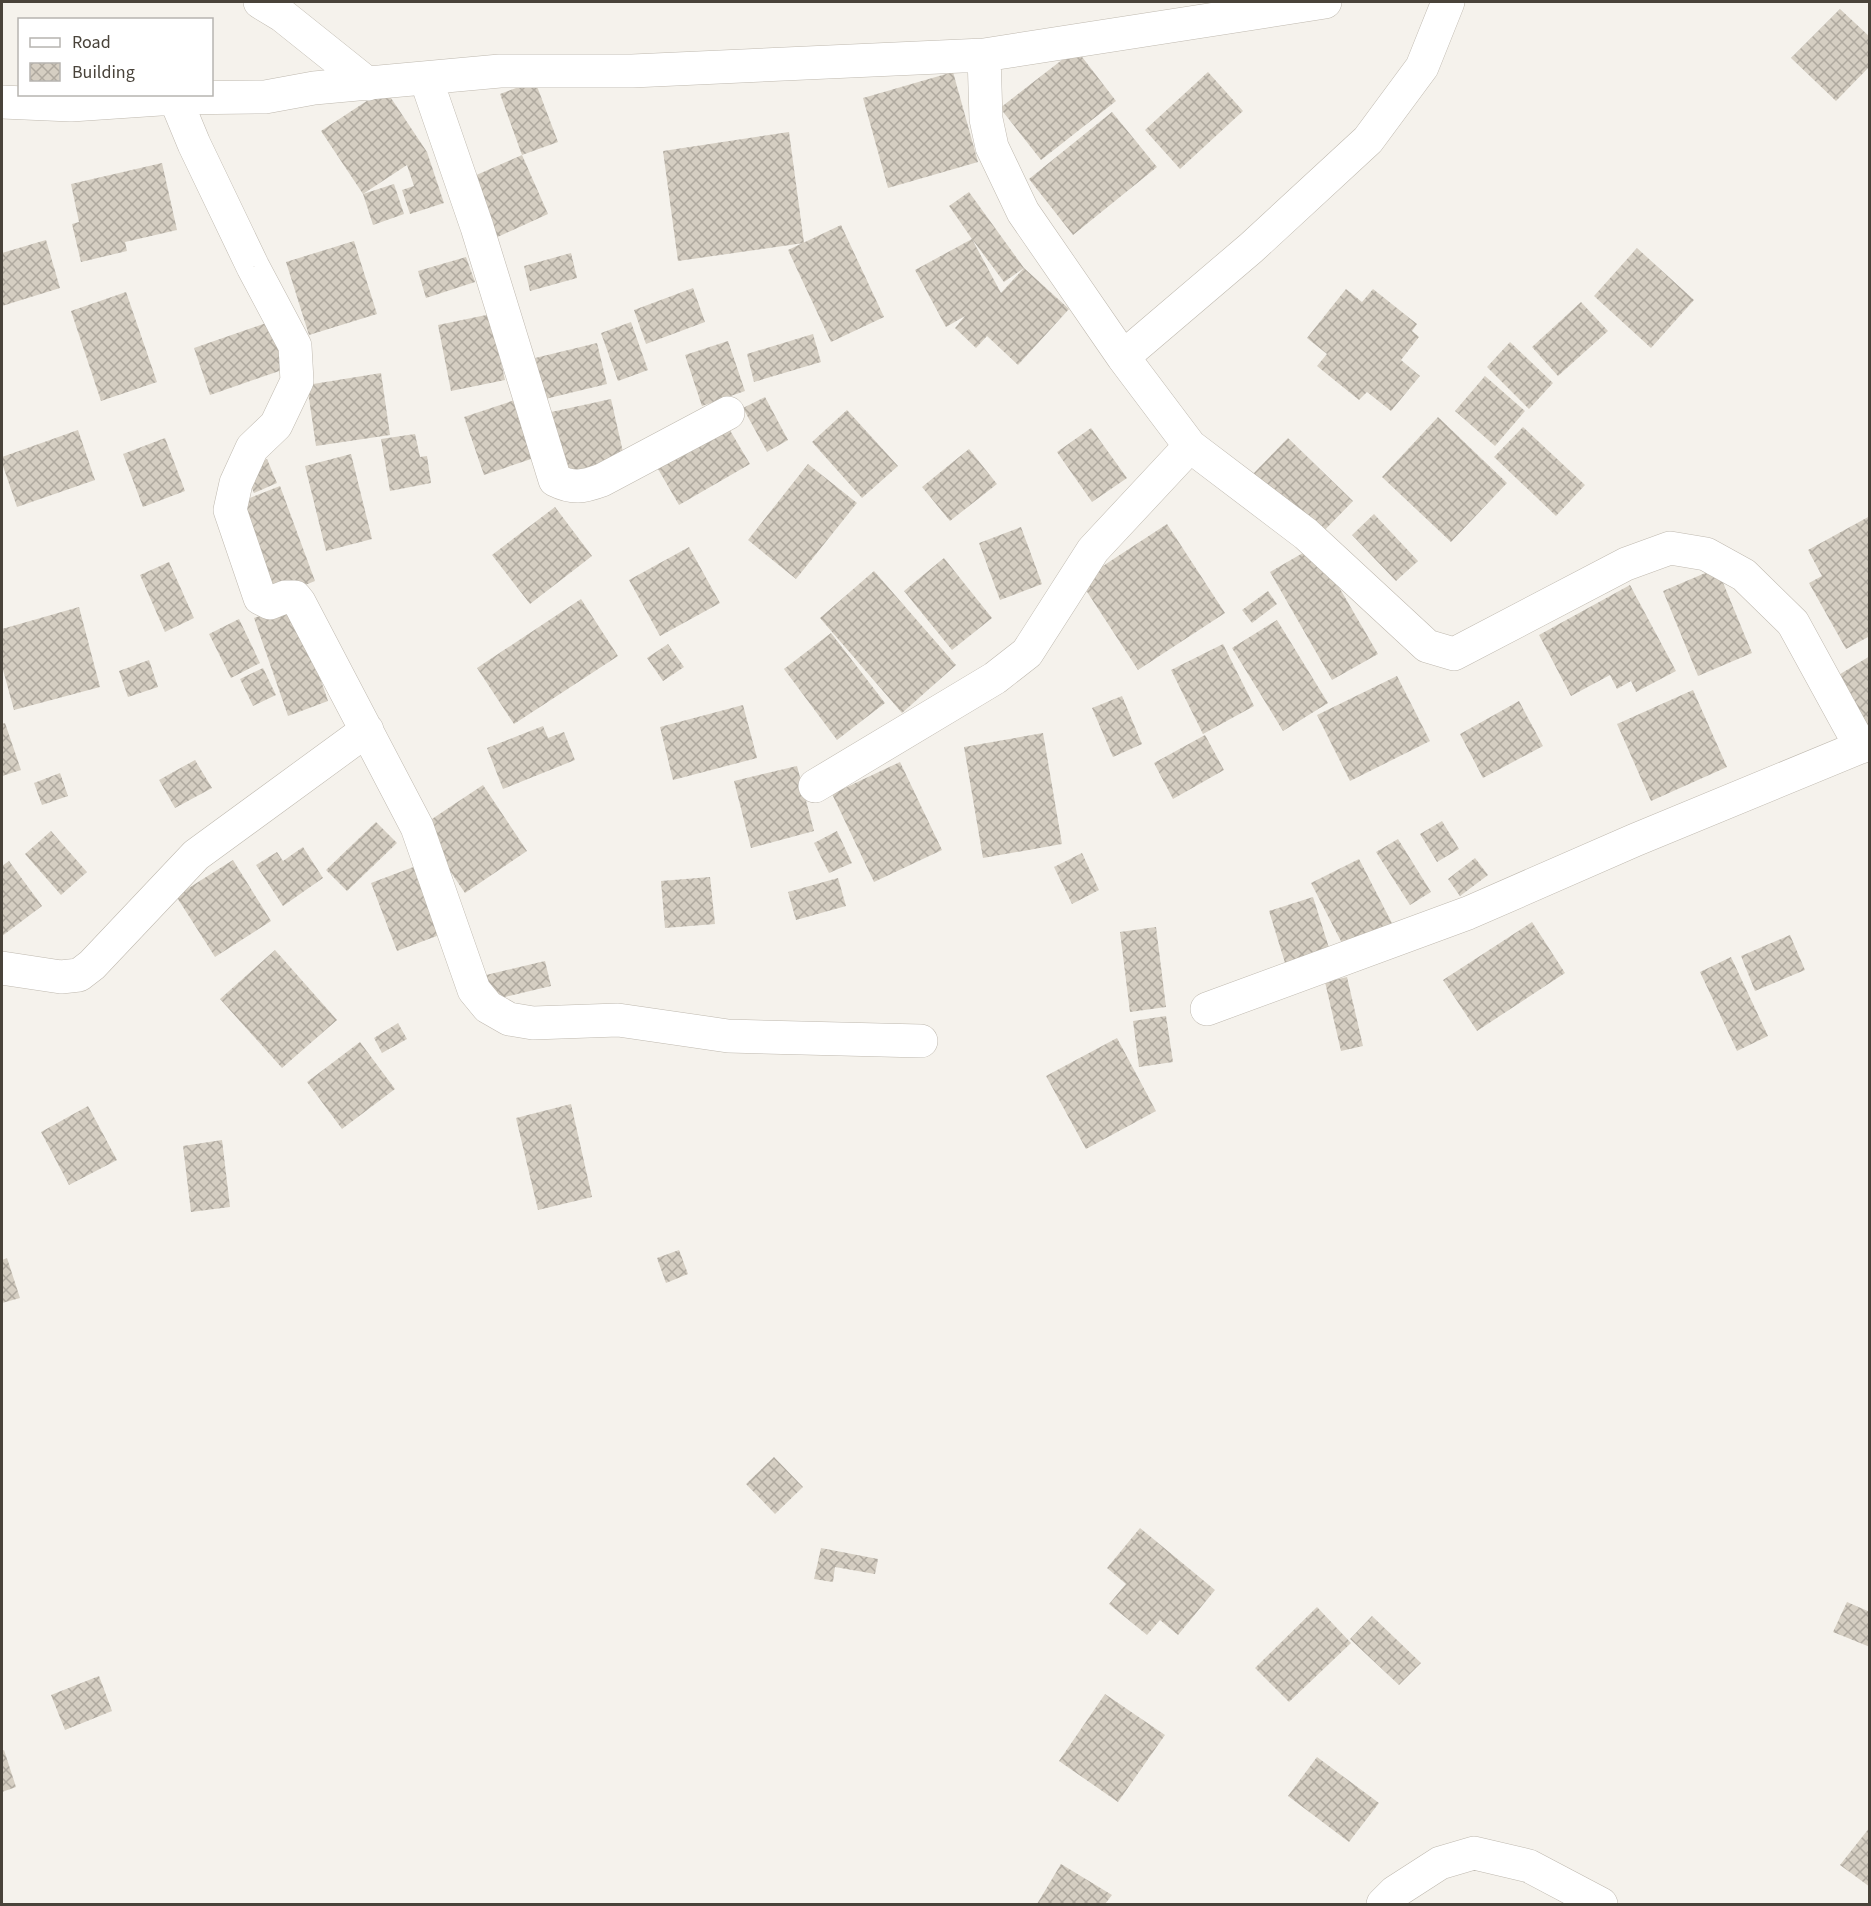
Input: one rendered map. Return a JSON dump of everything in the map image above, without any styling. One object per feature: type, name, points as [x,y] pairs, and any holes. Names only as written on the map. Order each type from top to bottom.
[{"type":"street","points":[[260,2],[283,15],[368,84]]},
{"type":"street","points":[[2,102],[71,105],[175,98],[265,96],[314,88],[500,71],[632,71],[984,55],[1325,2]]},
{"type":"street","points":[[1123,357],[1251,248],[1368,140],[1422,66],[1448,2]]},
{"type":"street","points":[[984,55],[986,119],[998,158],[1023,212],[1123,357],[1190,446],[1305,534],[1427,646],[1454,654],[1626,564],[1670,548],[1706,554],[1744,575],[1793,623],[1865,745],[1635,840],[1468,913],[1207,1009]]},
{"type":"street","points":[[426,79],[477,227],[555,480],[569,487],[588,485],[602,480],[728,413]]},
{"type":"street","points":[[175,98],[194,144],[295,346],[297,381],[276,425],[252,448],[236,483],[230,510],[260,598],[270,603],[285,597],[295,597],[299,602],[417,827],[474,990],[488,1007],[509,1019],[533,1023],[618,1020],[728,1036],[921,1041]]},
{"type":"street","points":[[815,786],[995,678],[1027,653],[1093,550],[1190,446]]},
{"type":"street","points":[[2,968],[61,977],[79,975],[196,855],[367,730]]},
{"type":"street","points":[[1383,1905],[1395,1892],[1440,1863],[1474,1853],[1529,1866],[1601,1905]]},
{"type":"building","points":[[1840,9],[1870,37],[1870,66],[1836,101],[1791,58]]},
{"type":"building","points":[[1076,49],[1116,101],[1041,160],[1000,108]]},
{"type":"building","points":[[953,72],[978,162],[888,188],[863,98]]},
{"type":"building","points":[[1208,72],[1243,111],[1180,169],[1145,130]]},
{"type":"building","points":[[535,81],[558,142],[522,155],[500,94]]},
{"type":"building","points":[[385,89],[427,152],[444,203],[410,214],[402,190],[414,186],[407,165],[363,194],[321,131]]},
{"type":"building","points":[[1112,112],[1157,167],[1073,235],[1029,179]]},
{"type":"building","points":[[789,132],[804,243],[678,261],[663,151]]},
{"type":"building","points":[[522,155],[548,214],[491,240],[465,180]]},
{"type":"building","points":[[162,163],[177,230],[125,242],[127,251],[81,262],[72,224],[79,222],[71,184]]},
{"type":"building","points":[[394,184],[404,214],[373,225],[363,194]]},
{"type":"building","points":[[969,192],[1024,268],[1004,282],[949,206]]},
{"type":"building","points":[[841,225],[884,317],[831,342],[788,250]]},
{"type":"building","points":[[972,239],[1001,293],[1024,268],[1069,309],[1018,365],[987,336],[976,348],[955,328],[965,316],[946,327],[915,270]]},
{"type":"building","points":[[46,240],[60,288],[2,306],[2,253]]},
{"type":"building","points":[[354,241],[377,314],[309,335],[286,262]]},
{"type":"building","points":[[1637,248],[1694,300],[1651,348],[1594,296]]},
{"type":"building","points":[[571,253],[577,278],[530,291],[524,266]]},
{"type":"building","points":[[466,257],[475,282],[426,298],[418,271]]},
{"type":"building","points":[[693,288],[705,322],[646,344],[634,310]]},
{"type":"building","points":[[1346,289],[1362,302],[1373,289],[1417,324],[1412,331],[1419,337],[1401,360],[1420,376],[1391,411],[1367,392],[1359,400],[1317,366],[1327,354],[1307,338]]},
{"type":"building","points":[[126,292],[157,382],[101,401],[71,311]]},
{"type":"building","points":[[1581,302],[1608,331],[1558,376],[1532,347]]},
{"type":"building","points":[[491,314],[505,380],[451,391],[438,325]]},
{"type":"building","points":[[272,321],[288,368],[210,395],[194,348]]},
{"type":"building","points":[[631,322],[648,370],[618,381],[601,333]]},
{"type":"building","points":[[813,334],[821,362],[754,382],[747,354]]},
{"type":"building","points":[[728,341],[745,391],[702,406],[685,355]]},
{"type":"building","points":[[1510,342],[1553,383],[1529,409],[1487,367]]},
{"type":"building","points":[[597,343],[607,384],[545,399],[535,358]]},
{"type":"building","points":[[381,373],[390,435],[316,446],[307,385]]},
{"type":"building","points":[[1485,376],[1525,411],[1495,446],[1455,411]]},
{"type":"building","points":[[765,397],[788,440],[767,452],[743,408]]},
{"type":"building","points":[[521,398],[540,456],[484,475],[464,417]]},
{"type":"building","points":[[611,399],[625,461],[557,476],[542,414]]},
{"type":"building","points":[[847,410],[898,466],[862,498],[812,442]]},
{"type":"building","points":[[1438,417],[1507,483],[1451,542],[1382,477]]},
{"type":"building","points":[[728,427],[750,464],[679,505],[658,469]]},
{"type":"building","points":[[1523,427],[1585,485],[1556,516],[1494,457]]},
{"type":"building","points":[[1091,428],[1127,478],[1092,502],[1057,452]]},
{"type":"building","points":[[78,430],[95,480],[17,507],[2,457]]},
{"type":"building","points":[[415,434],[420,457],[427,456],[431,483],[390,491],[381,439]]},
{"type":"building","points":[[165,438],[185,491],[143,507],[123,454]]},
{"type":"building","points":[[1288,438],[1353,501],[1317,538],[1252,475]]},
{"type":"building","points":[[969,449],[997,484],[950,521],[922,487]]},
{"type":"building","points":[[351,454],[372,539],[326,551],[305,466]]},
{"type":"building","points":[[267,459],[277,483],[254,493],[244,470]]},
{"type":"building","points":[[808,464],[857,503],[796,579],[748,540]]},
{"type":"building","points":[[280,486],[315,581],[273,598],[237,503]]},
{"type":"building","points":[[555,507],[592,556],[530,604],[492,555]]},
{"type":"building","points":[[1374,514],[1418,561],[1396,581],[1352,535]]},
{"type":"building","points":[[1870,516],[1870,636],[1846,649],[1809,583],[1822,576],[1808,550]]},
{"type":"building","points":[[1167,524],[1225,613],[1138,670],[1080,581]]},
{"type":"building","points":[[1021,527],[1042,584],[1000,600],[979,543]]},
{"type":"building","points":[[1315,546],[1378,654],[1332,680],[1270,572]]},
{"type":"building","points":[[689,547],[720,603],[660,636],[629,580]]},
{"type":"building","points":[[944,558],[992,618],[952,650],[904,591]]},
{"type":"building","points":[[169,562],[194,618],[165,632],[140,575]]},
{"type":"building","points":[[1717,568],[1752,653],[1698,676],[1663,591]]},
{"type":"building","points":[[874,571],[956,665],[902,713],[820,618]]},
{"type":"building","points":[[1630,585],[1676,671],[1636,692],[1631,681],[1617,689],[1610,675],[1571,696],[1539,635]]},
{"type":"building","points":[[1268,591],[1277,604],[1252,623],[1242,610]]},
{"type":"building","points":[[581,599],[618,656],[514,724],[477,668]]},
{"type":"building","points":[[295,604],[328,701],[288,716],[254,618]]},
{"type":"building","points":[[79,607],[100,687],[14,710],[2,666],[2,629]]},
{"type":"building","points":[[239,619],[260,663],[231,678],[209,634]]},
{"type":"building","points":[[1277,620],[1328,703],[1283,731],[1232,648]]},
{"type":"building","points":[[831,633],[885,703],[837,740],[784,669]]},
{"type":"building","points":[[668,644],[684,667],[663,681],[647,658]]},
{"type":"building","points":[[1223,644],[1254,706],[1203,734],[1171,670]]},
{"type":"building","points":[[1870,656],[1870,734],[1832,679]]},
{"type":"building","points":[[149,660],[158,687],[128,697],[119,671]]},
{"type":"building","points":[[263,668],[276,695],[253,706],[240,679]]},
{"type":"building","points":[[1397,676],[1430,741],[1350,781],[1317,715]]},
{"type":"building","points":[[1693,690],[1727,767],[1651,801],[1617,724]]},
{"type":"building","points":[[1122,696],[1142,744],[1113,757],[1092,708]]},
{"type":"building","points":[[1519,701],[1543,746],[1483,778],[1460,734]]},
{"type":"building","points":[[743,705],[757,758],[673,780],[660,727]]},
{"type":"building","points":[[5,723],[21,770],[2,776],[2,724]]},
{"type":"building","points":[[543,726],[548,738],[564,732],[575,760],[503,789],[487,748]]},
{"type":"building","points":[[1043,733],[1062,844],[983,858],[964,747]]},
{"type":"building","points":[[1205,735],[1224,770],[1173,799],[1154,763]]},
{"type":"building","points":[[195,760],[212,788],[175,808],[159,780]]},
{"type":"building","points":[[900,762],[942,850],[874,882],[832,794]]},
{"type":"building","points":[[797,766],[814,831],[751,848],[734,781]]},
{"type":"building","points":[[60,773],[68,796],[42,805],[34,783]]},
{"type":"building","points":[[483,785],[527,851],[465,893],[420,827]]},
{"type":"building","points":[[1442,821],[1459,849],[1437,862],[1420,834]]},
{"type":"building","points":[[376,822],[397,843],[347,891],[326,870]]},
{"type":"building","points":[[51,831],[87,872],[61,895],[25,854]]},
{"type":"building","points":[[837,831],[852,863],[829,873],[814,843]]},
{"type":"building","points":[[1398,839],[1431,892],[1410,905],[1376,852]]},
{"type":"building","points":[[303,847],[323,878],[283,906],[256,865],[277,852],[283,861]]},
{"type":"building","points":[[1082,853],[1099,890],[1072,904],[1054,867]]},
{"type":"building","points":[[1475,858],[1488,875],[1460,896],[1448,879]]},
{"type":"building","points":[[1359,859],[1395,929],[1347,953],[1311,883]]},
{"type":"building","points":[[233,860],[271,921],[215,957],[176,896]]},
{"type":"building","points":[[9,861],[42,906],[2,936],[2,866]]},
{"type":"building","points":[[416,866],[442,934],[397,951],[371,883]]},
{"type":"building","points":[[710,877],[715,924],[665,928],[661,881]]},
{"type":"building","points":[[838,878],[846,906],[796,920],[788,892]]},
{"type":"building","points":[[1313,897],[1330,951],[1286,966],[1269,911]]},
{"type":"building","points":[[1532,922],[1565,973],[1477,1031],[1443,980]]},
{"type":"building","points":[[1156,927],[1166,1007],[1130,1012],[1120,932]]},
{"type":"building","points":[[1790,935],[1805,970],[1755,991],[1741,956]]},
{"type":"building","points":[[275,950],[337,1020],[282,1068],[220,999]]},
{"type":"building","points":[[1731,957],[1768,1036],[1737,1051],[1700,972]]},
{"type":"building","points":[[545,961],[551,986],[488,1001],[482,976]]},
{"type":"building","points":[[1347,977],[1363,1046],[1341,1051],[1325,982]]},
{"type":"building","points":[[1166,1016],[1173,1062],[1139,1067],[1133,1021]]},
{"type":"building","points":[[398,1023],[407,1039],[382,1053],[374,1038]]},
{"type":"building","points":[[1117,1038],[1156,1111],[1086,1149],[1046,1076]]},
{"type":"building","points":[[360,1042],[395,1089],[342,1129],[307,1082]]},
{"type":"building","points":[[571,1104],[592,1197],[538,1210],[516,1118]]},
{"type":"building","points":[[88,1106],[117,1160],[69,1185],[41,1132]]},
{"type":"building","points":[[222,1140],[230,1207],[191,1212],[183,1146]]},
{"type":"building","points":[[679,1250],[688,1274],[666,1283],[657,1258]]},
{"type":"building","points":[[7,1258],[20,1298],[2,1303],[2,1260]]},
{"type":"building","points":[[774,1457],[803,1487],[775,1514],[746,1484]]},
{"type":"building","points":[[1140,1528],[1215,1590],[1178,1635],[1160,1620],[1147,1635],[1109,1604],[1126,1584],[1107,1568]]},
{"type":"building","points":[[821,1548],[878,1559],[875,1574],[835,1567],[833,1582],[814,1579]]},
{"type":"building","points":[[1847,1602],[1870,1612],[1870,1647],[1833,1632]]},
{"type":"building","points":[[1317,1607],[1351,1643],[1289,1702],[1255,1668]]},
{"type":"building","points":[[1372,1616],[1421,1663],[1399,1685],[1350,1639]]},
{"type":"building","points":[[99,1676],[112,1711],[65,1730],[51,1695]]},
{"type":"building","points":[[1105,1694],[1165,1735],[1118,1802],[1059,1761]]},
{"type":"building","points":[[4,1750],[16,1787],[2,1792],[2,1751]]},
{"type":"building","points":[[1317,1757],[1379,1803],[1349,1842],[1288,1796]]},
{"type":"building","points":[[1870,1827],[1870,1887],[1840,1865]]},
{"type":"building","points":[[1061,1864],[1112,1895],[1105,1904],[1037,1904]]}]
